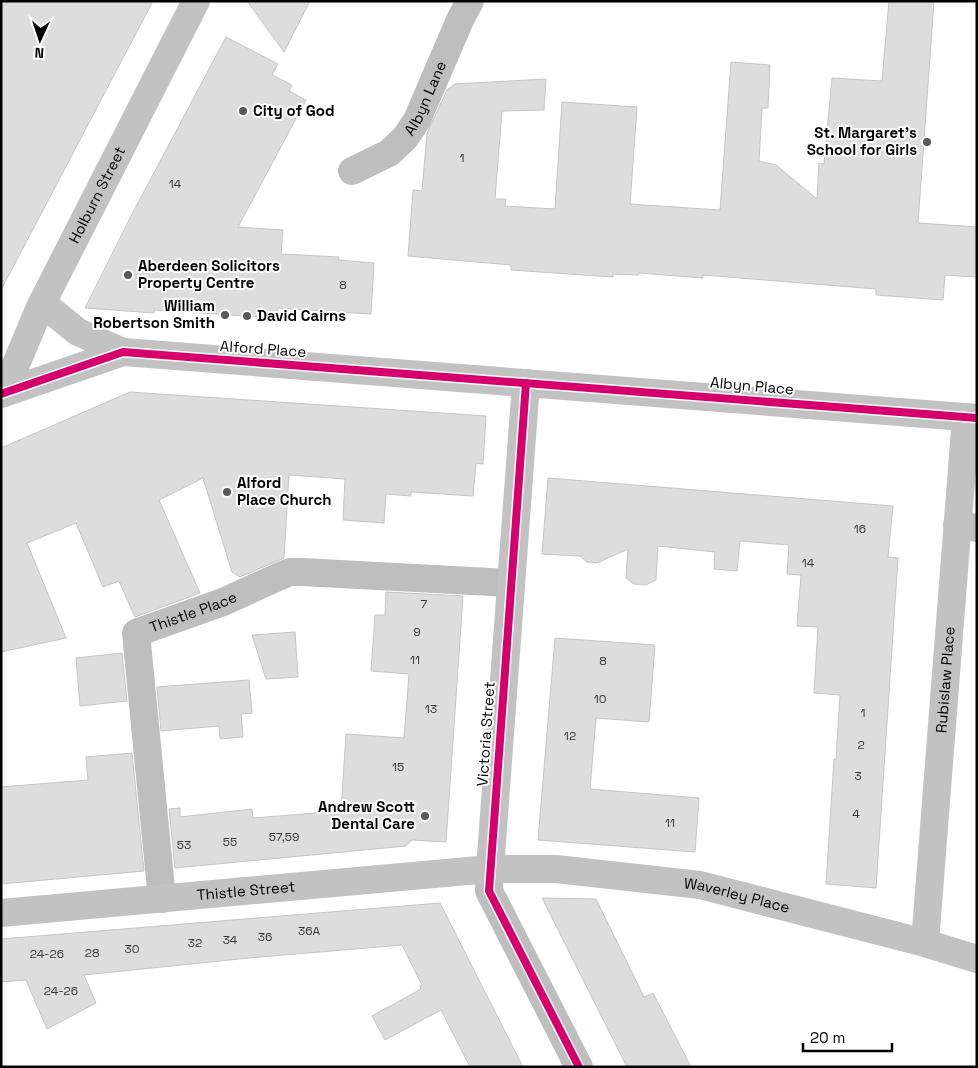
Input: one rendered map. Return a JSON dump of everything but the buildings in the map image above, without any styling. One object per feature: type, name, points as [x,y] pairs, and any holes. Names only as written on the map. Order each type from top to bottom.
[{"type":"street","name":"Holburn Street","points":[[3,393],[42,303],[196,1]]},
{"type":"street","name":"Albyn Lane","points":[[352,171],[389,153],[405,138],[417,120],[470,1]]},
{"type":"street","points":[[42,303],[78,332],[123,352]]},
{"type":"street","name":"Alford Place","points":[[3,393],[123,352],[526,383]]},
{"type":"street","name":"Albyn Place","points":[[526,383],[971,417]]},
{"type":"street","name":"Victoria Street","points":[[526,383],[489,891],[579,1067]]},
{"type":"street","name":"Rubislaw Place","points":[[925,943],[967,527],[971,417]]},
{"type":"street","name":"Thistle Place","points":[[162,899],[136,633],[223,602],[290,572],[511,584]]},
{"type":"street","name":"Waverley Place","points":[[490,869],[556,869],[700,885],[925,943],[977,959]]},
{"type":"street","name":"Thistle Street","points":[[1,913],[490,869]]},
{"type":"cycle path","points":[[1,394],[123,352],[977,418]]},
{"type":"cycle path","points":[[526,383],[489,891],[579,1067]]},
{"type":"place","name":"City of God","points":[[243,111]]},
{"type":"place","name":"St. Margaret's School for Girls","points":[[927,142]]},
{"type":"place","name":"Aberdeen Solicitors Property Centre","points":[[128,275]]},
{"type":"place","name":"William Robertson Smith","points":[[225,315]]},
{"type":"place","name":"David Cairns","points":[[247,316]]},
{"type":"place","name":"Alford Place Church","points":[[227,492]]},
{"type":"place","name":"Andrew Scott Dental Care","points":[[425,816]]}]
